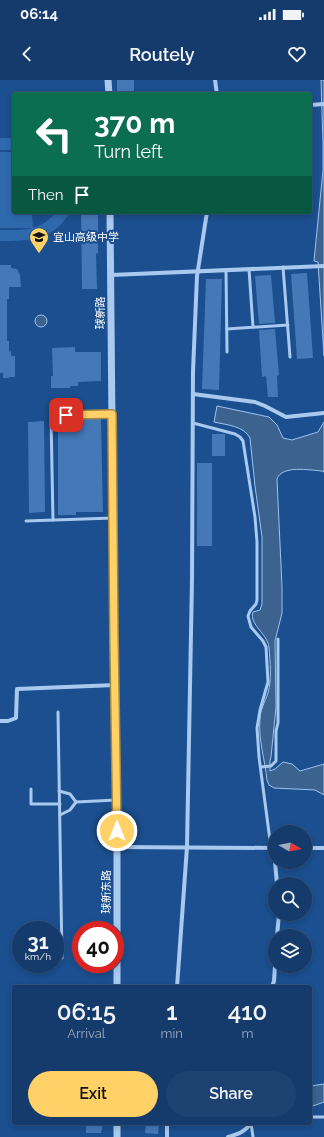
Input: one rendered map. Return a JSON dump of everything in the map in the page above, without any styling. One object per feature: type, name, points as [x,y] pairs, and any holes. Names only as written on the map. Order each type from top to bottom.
[{"type":"street","points":[[108,80],[109,92]]},
{"type":"street","points":[[215,80],[217,92]]},
{"type":"street","points":[[312,105],[323,104]]},
{"type":"street","name":"球新路","points":[[110,214],[112,414]]},
{"type":"street","points":[[177,985],[187,847],[192,579],[192,423],[197,271],[207,214]]},
{"type":"street","points":[[111,275],[324,266]]},
{"type":"street","points":[[193,394],[255,402],[286,418],[324,413]]},
{"type":"street","name":"球新东路","points":[[112,414],[117,800],[117,985]]},
{"type":"street","points":[[0,721],[8,721],[16,718],[16,689],[115,685]]},
{"type":"street","points":[[117,847],[268,848]]},
{"type":"street","points":[[312,848],[324,848]]},
{"type":"street","points":[[273,985],[275,973]]},
{"type":"street","points":[[117,1125],[117,1137]]},
{"type":"street","points":[[167,1125],[167,1137]]},
{"type":"street","points":[[228,1137],[241,1133],[246,1130],[250,1125]]},
{"type":"lane","points":[[283,267],[290,357]]},
{"type":"lane","points":[[250,269],[253,327]]},
{"type":"lane","points":[[226,270],[227,352]]},
{"type":"lane","points":[[227,329],[288,325]]},
{"type":"lane","points":[[54,520],[51,417],[81,414],[112,414]]},
{"type":"lane","points":[[192,423],[235,434],[243,441],[258,542],[257,600],[248,616],[252,627],[266,647],[268,682],[260,710],[257,728],[270,825]]},
{"type":"lane","points":[[26,521],[113,518]]},
{"type":"lane","points":[[263,767],[271,766],[276,761],[276,731],[278,723],[278,639]]},
{"type":"lane","points":[[58,712],[61,921]]},
{"type":"lane","points":[[31,789],[31,804],[60,804]]},
{"type":"lane","points":[[59,791],[70,794],[76,802]]},
{"type":"lane","points":[[76,802],[117,800]]},
{"type":"lane","points":[[60,815],[70,810],[76,802]]},
{"type":"lane","points":[[312,1117],[324,1117]]},
{"type":"lane","points":[[251,1125],[253,1137]]},
{"type":"shaded area","points":[[321,80],[324,80],[324,356],[318,262],[314,261],[323,170]]},
{"type":"shaded area","points":[[0,138],[12,138],[12,150],[0,150]]},
{"type":"shaded area","points":[[0,152],[12,152],[12,214],[32,214],[33,228],[0,228]]},
{"type":"shaded area","points":[[54,214],[69,214],[56,229],[48,234],[21,241],[0,241],[0,230],[24,230],[37,226],[50,219]]},
{"type":"shaded area","points":[[39,315],[43,315],[47,321],[43,327],[39,327],[35,323],[35,319]]},
{"type":"shaded area","points":[[217,406],[269,417],[277,425],[283,438],[292,440],[318,432],[324,422],[324,472],[296,469],[284,472],[277,479],[282,613],[275,641],[276,707],[270,771],[275,769],[283,762],[292,764],[300,771],[324,764],[324,795],[315,790],[274,788],[269,785],[267,780],[261,742],[260,716],[269,688],[270,664],[268,642],[252,617],[253,612],[260,610],[262,604],[262,537],[250,438],[239,428],[214,422]]},
{"type":"shaded area","points":[[324,1084],[324,1102],[312,1106],[312,1086]]},
{"type":"building","points":[[117,80],[134,80],[134,92],[117,92]]},
{"type":"building","points":[[81,214],[98,214],[98,253],[96,254],[97,289],[82,289]]},
{"type":"building","points":[[0,265],[11,265],[11,268],[17,269],[20,275],[21,287],[9,287],[9,299],[7,299],[7,341],[9,341],[9,352],[11,351],[11,356],[15,356],[15,377],[9,378],[3,378],[3,373],[0,373]]},
{"type":"building","points":[[307,273],[313,358],[297,359],[291,274]]},
{"type":"building","points":[[271,275],[275,323],[259,324],[255,276]]},
{"type":"building","points":[[206,279],[222,279],[219,390],[202,389]]},
{"type":"building","points":[[275,329],[279,375],[277,376],[278,397],[268,397],[266,376],[262,377],[259,330]]},
{"type":"building","points":[[75,347],[75,352],[101,352],[101,381],[78,382],[78,386],[70,386],[70,388],[51,388],[51,376],[53,376],[52,348]]},
{"type":"building","points":[[101,418],[103,512],[76,512],[76,515],[58,515],[58,420]]},
{"type":"building","points":[[44,421],[45,512],[29,513],[28,422]]},
{"type":"building","points":[[212,434],[225,434],[225,456],[212,456]]},
{"type":"building","points":[[197,463],[212,463],[212,546],[197,546]]},
{"type":"building","points":[[86,1125],[103,1125],[101,1133],[86,1133]]},
{"type":"building","points":[[146,1125],[159,1125],[158,1134],[145,1133]]},
{"type":"place","name":"宜山高级中学","points":[[39,254]]},
{"type":"route","points":[[66,415],[112,414],[117,831]]}]
